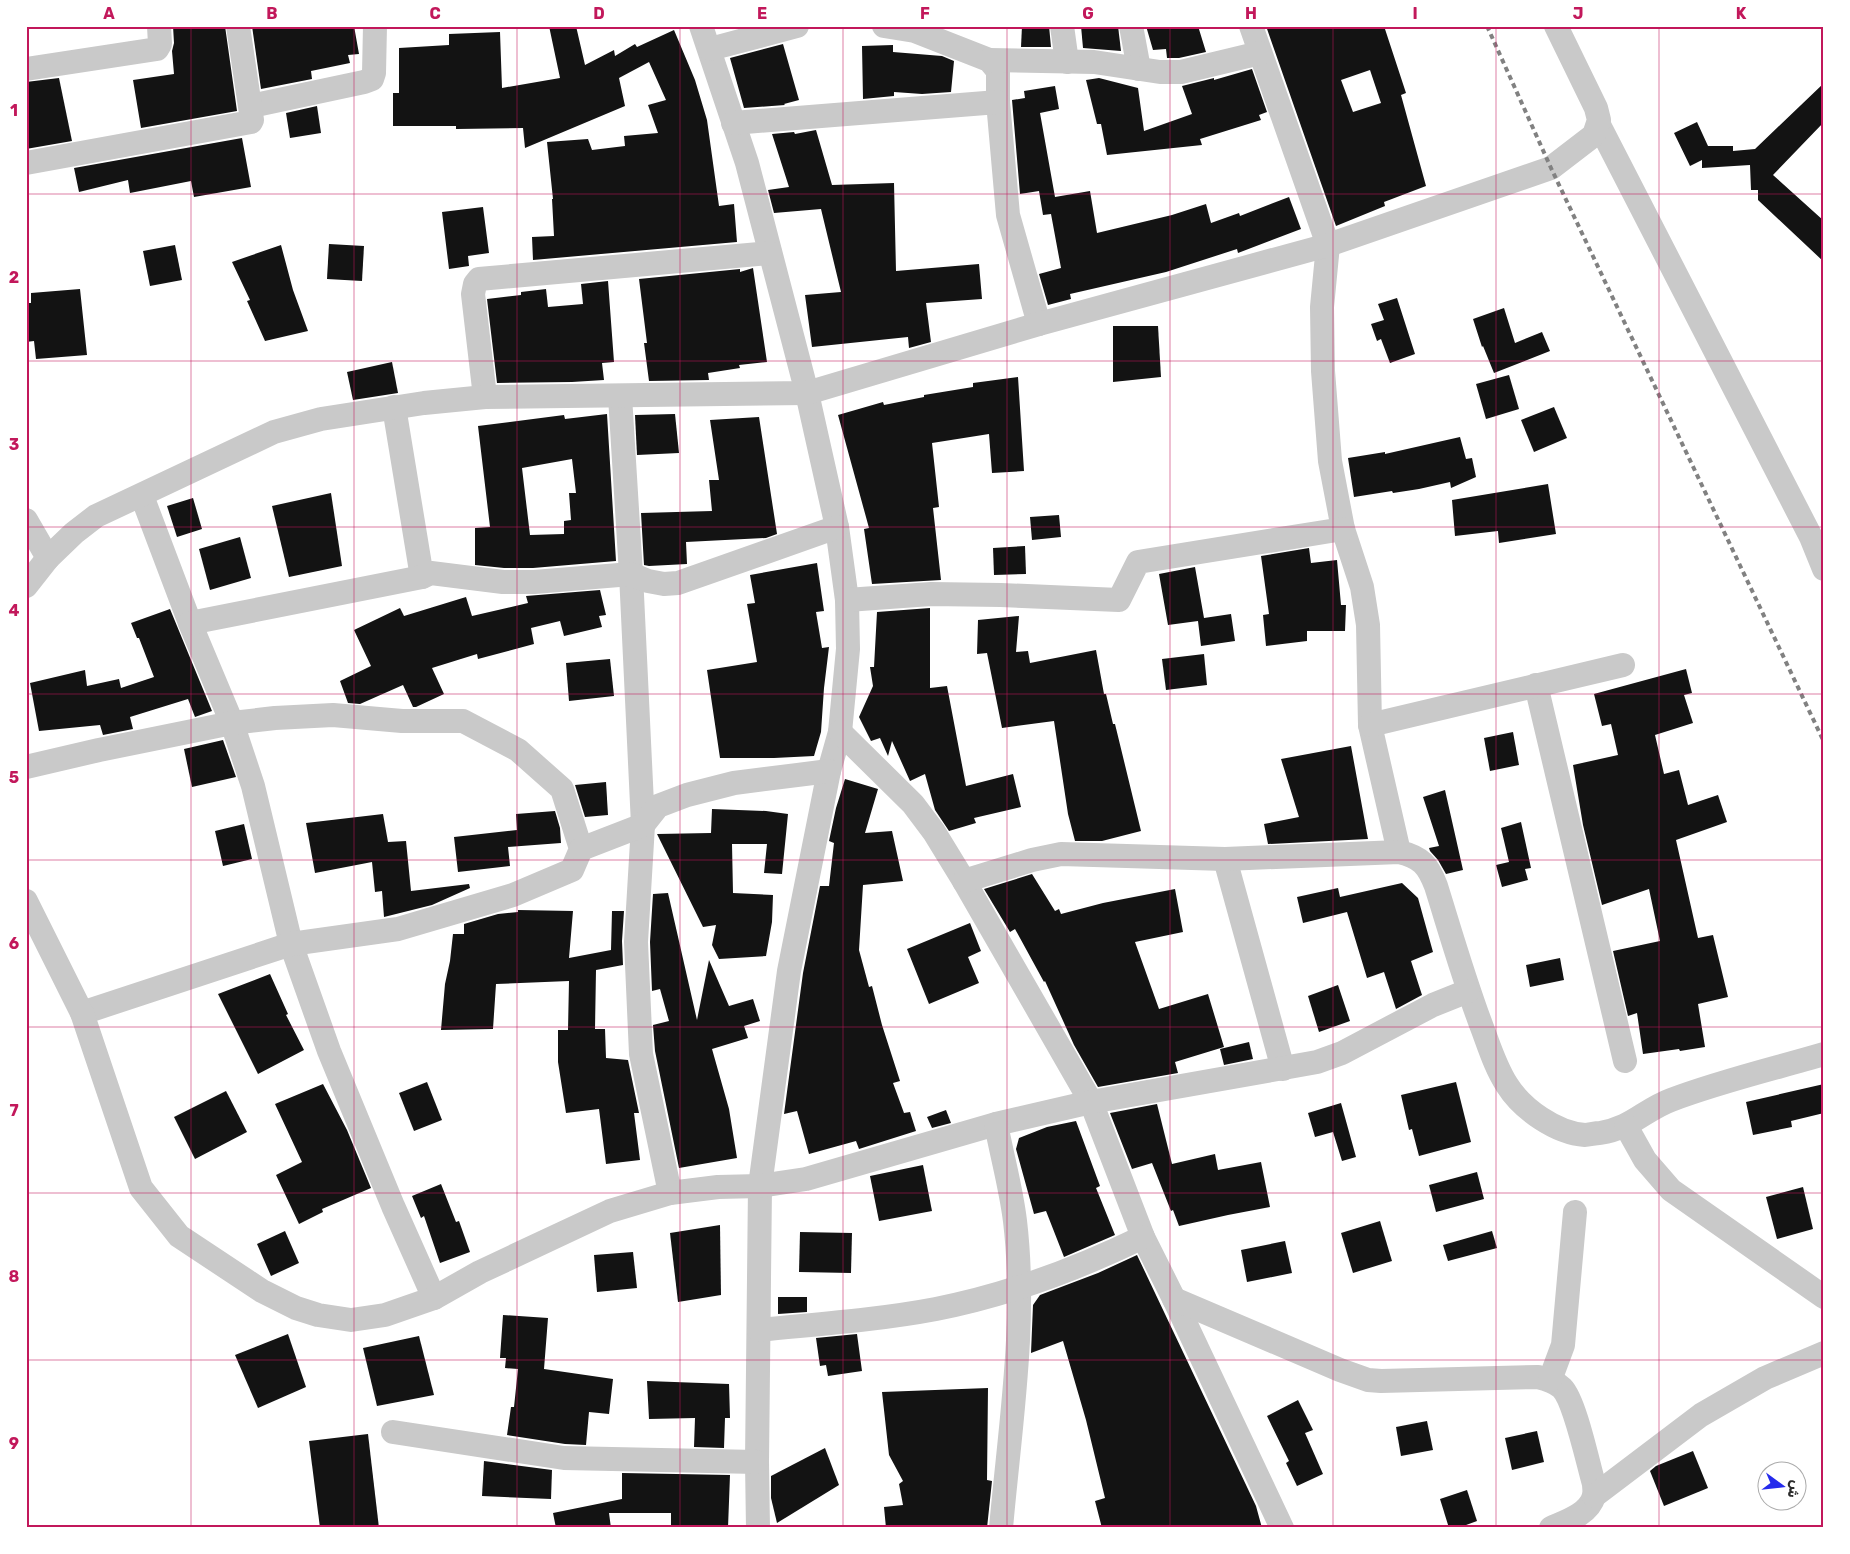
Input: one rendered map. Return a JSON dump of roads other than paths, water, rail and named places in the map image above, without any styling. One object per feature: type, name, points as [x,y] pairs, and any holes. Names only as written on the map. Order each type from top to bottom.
[{"type":"street","points":[[26,69],[158,49],[160,44],[159,26]]},
{"type":"street","points":[[26,163],[250,122],[252,120],[251,106],[238,26]]},
{"type":"street","points":[[251,106],[372,79],[374,73],[375,26]]},
{"type":"street","points":[[701,26],[710,48],[747,163],[807,393],[837,527],[847,600],[848,649],[840,732],[829,771],[789,972],[760,1186],[758,1528]]},
{"type":"street","points":[[710,48],[797,26]]},
{"type":"street","points":[[884,26],[915,31],[989,60],[1094,62],[1160,72],[1181,72],[1260,53]]},
{"type":"street","points":[[1062,26],[1067,62]]},
{"type":"street","points":[[1131,26],[1139,69]]},
{"type":"street","points":[[1251,26],[1328,245],[1322,307],[1323,371],[1330,460],[1343,529],[1362,587],[1368,625],[1370,725],[1399,852]]},
{"type":"street","points":[[1556,26],[1596,108],[1599,125],[1818,536],[1824,569]]},
{"type":"street","points":[[989,60],[998,71],[998,102],[1008,215],[1040,324]]},
{"type":"street","points":[[733,122],[998,102]]},
{"type":"street","points":[[26,586],[48,558],[74,533],[96,516],[142,496],[274,432],[321,418],[394,407],[485,397],[807,393],[1040,324],[1328,245],[1551,168],[1589,140],[1599,125]]},
{"type":"street","points":[[485,397],[473,294],[475,284],[480,280],[770,253]]},
{"type":"street","points":[[620,396],[631,574],[642,825],[636,942],[640,1054],[670,1193]]},
{"type":"street","points":[[394,407],[422,577]]},
{"type":"street","points":[[142,496],[190,623],[232,723],[253,786],[291,944],[329,1051],[393,1206],[434,1298]]},
{"type":"street","points":[[26,520],[48,558]]},
{"type":"street","points":[[190,623],[422,577],[431,573],[475,580],[527,582],[631,574],[648,581],[664,584],[678,583],[837,527]]},
{"type":"street","points":[[847,600],[931,594],[1119,600],[1138,562],[1343,529]]},
{"type":"street","points":[[1370,725],[1623,664]]},
{"type":"street","points":[[1536,686],[1625,1061]]},
{"type":"street","points":[[26,767],[232,723],[274,718],[333,715],[402,721],[463,721],[518,750],[562,788],[581,849],[572,870],[513,895],[398,929],[291,944],[82,1013]]},
{"type":"street","points":[[840,732],[913,804],[934,832],[1092,1102],[1144,1237],[1282,1528]]},
{"type":"street","points":[[581,849],[642,825],[658,806],[686,795],[734,783],[829,771]]},
{"type":"street","points":[[964,881],[1032,860],[1061,854],[1225,859],[1399,852],[1417,857],[1430,871],[1436,886],[1468,991],[1496,1066],[1508,1086],[1523,1104],[1541,1119],[1555,1126],[1585,1135],[1626,1126],[1669,1101],[1710,1087],[1824,1054]]},
{"type":"street","points":[[1225,859],[1283,1069]]},
{"type":"street","points":[[26,901],[82,1013],[141,1188],[179,1236],[262,1291],[296,1308],[318,1315],[351,1320],[385,1315],[434,1298],[480,1272],[610,1211],[670,1193],[718,1187],[760,1186],[806,1179],[996,1124],[1092,1102],[1317,1062],[1342,1053],[1433,1005],[1468,991]]},
{"type":"street","points":[[996,1124],[1015,1220],[1019,1287],[1017,1352],[1001,1528]]},
{"type":"street","points":[[1626,1126],[1646,1160],[1671,1190],[1824,1297]]},
{"type":"street","points":[[1550,1380],[1563,1345],[1574,1212]]},
{"type":"street","points":[[758,1330],[892,1316],[978,1300],[1063,1273],[1144,1237]]},
{"type":"street","points":[[1174,1299],[1340,1370],[1368,1380],[1380,1382],[1538,1377],[1550,1380],[1562,1388],[1570,1400],[1594,1484],[1594,1496]]},
{"type":"street","points":[[1551,1528],[1574,1518],[1585,1510],[1594,1496],[1701,1415],[1765,1378],[1824,1353]]},
{"type":"street","points":[[393,1432],[564,1458],[757,1462]]},
{"type":"railway","points":[[1487,26],[1551,168],[1824,742]]}]
